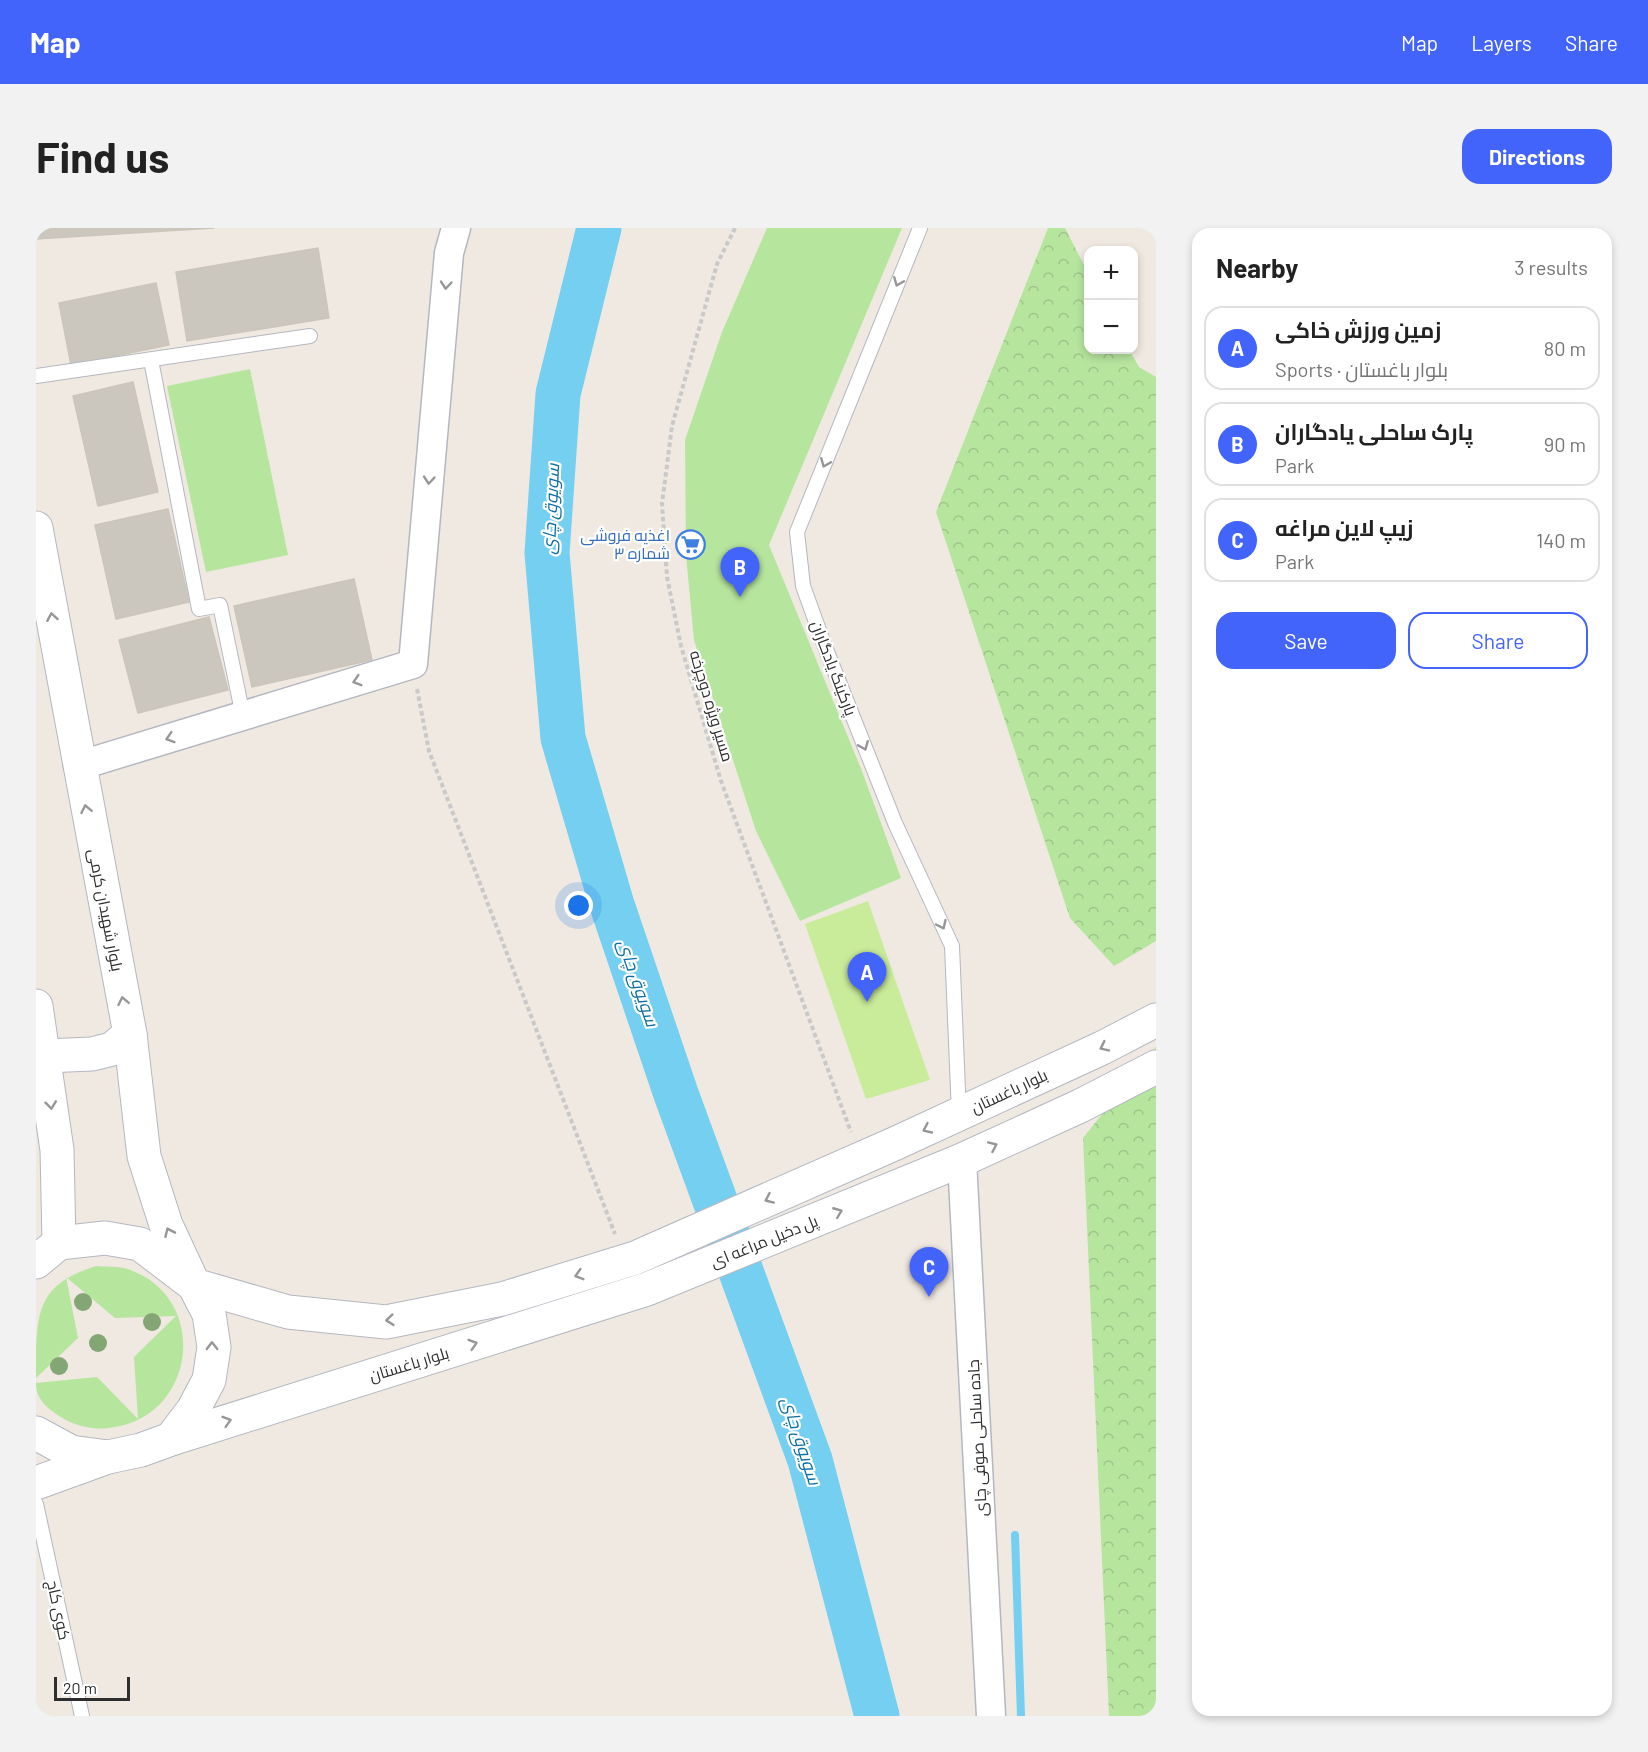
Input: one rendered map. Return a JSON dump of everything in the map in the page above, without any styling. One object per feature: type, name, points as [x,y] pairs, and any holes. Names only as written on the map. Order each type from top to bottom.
[{"type":"main road","name":"بلوار شهیدان کرمی","points":[[36,528],[129,1034],[144,1156],[166,1225],[209,1314],[214,1347],[208,1380],[194,1410],[171,1439]]},
{"type":"main road","points":[[36,1006],[57,1150],[48,1252],[105,1238],[140,1244],[194,1285],[288,1312],[386,1322],[502,1299],[625,1247]]},
{"type":"main road","name":"بلوار باغستان","points":[[625,1247],[861,1159],[1102,1048],[1156,1020]]},
{"type":"main road","points":[[45,1056],[92,1054],[112,1049],[129,1034]]},
{"type":"main road","points":[[962,1160],[1156,1068]]},
{"type":"main road","name":"پل دخیل مراغه ای","points":[[647,1289],[962,1160]]},
{"type":"main road","name":"بلوار باغستان","points":[[108,1456],[141,1450],[647,1289]]},
{"type":"main road","points":[[36,1433],[71,1452],[108,1456]]},
{"type":"main road","points":[[36,1483],[108,1456]]},
{"type":"street","points":[[78,766],[413,664],[449,253],[456,228]]},
{"type":"street","name":"جاده ساحلی صوفی چای","points":[[962,1160],[991,1716]]},
{"type":"lane","name":"پارکینگ یادگاران","points":[[920,228],[797,532],[802,586],[895,823],[952,946],[959,1114]]},
{"type":"lane","points":[[36,376],[310,336]]},
{"type":"lane","points":[[151,360],[199,609],[220,605],[243,716]]},
{"type":"lane","name":"کوی کاج","points":[[36,1504],[82,1716]]},
{"type":"path","name":"مسیر ویژه دوچرخه","points":[[735,228],[717,264],[672,426],[662,504],[667,577],[681,646],[721,781],[854,1140],[894,1144]]},
{"type":"path","points":[[413,664],[429,751],[625,1247]]},
{"type":"green space","points":[[767,228],[902,228],[769,545],[862,771],[901,878],[800,921],[756,831],[694,640],[686,555],[685,440],[722,332]]},
{"type":"green space","points":[[1048,228],[1065,228],[1084,265],[1084,354],[1131,354],[1139,367],[1156,377],[1156,941],[1114,966],[1070,918],[936,512]]},
{"type":"green space","points":[[250,369],[288,555],[206,572],[167,386]]},
{"type":"green space","points":[[868,901],[930,1080],[866,1099],[805,924]]},
{"type":"green space","points":[[1156,1047],[1156,1716],[1109,1716],[1083,1138]]},
{"type":"green space","points":[[96,1266],[124,1268],[152,1282],[171,1302],[181,1327],[183,1354],[176,1380],[162,1402],[139,1419],[109,1428],[84,1427],[56,1414],[40,1399],[36,1383],[97,1377],[138,1419],[134,1357],[176,1316],[115,1318],[68,1278]]},
{"type":"green space","points":[[66,1279],[78,1338],[36,1378],[39,1319],[51,1292]]},
{"type":"building","points":[[36,228],[214,228],[36,239]]},
{"type":"building","points":[[318,248],[329,318],[187,341],[176,272]]},
{"type":"building","points":[[156,283],[169,345],[71,365],[59,303]]},
{"type":"building","points":[[133,382],[158,492],[98,506],[73,396]]},
{"type":"building","points":[[168,509],[189,602],[116,619],[95,525]]},
{"type":"building","points":[[354,579],[372,660],[252,687],[234,606]]},
{"type":"building","points":[[209,617],[228,690],[138,713],[119,640]]},
{"type":"waterway","name":"سویوق چای","points":[[599,228],[558,394],[547,553],[563,738],[612,905],[676,1094],[810,1460],[877,1716]]},
{"type":"waterway","points":[[1015,1535],[1021,1716]]},
{"type":"place","name":"اغذیه فروشی شماره ۳","points":[[691,544]]},
{"type":"place","name":"پارک ساحلی یادگاران","points":[[740,597]]},
{"type":"place","name":"زمین ورزش خاکی","points":[[867,1002]]},
{"type":"place","name":"زیپ لاین مراغه","points":[[929,1297]]}]
